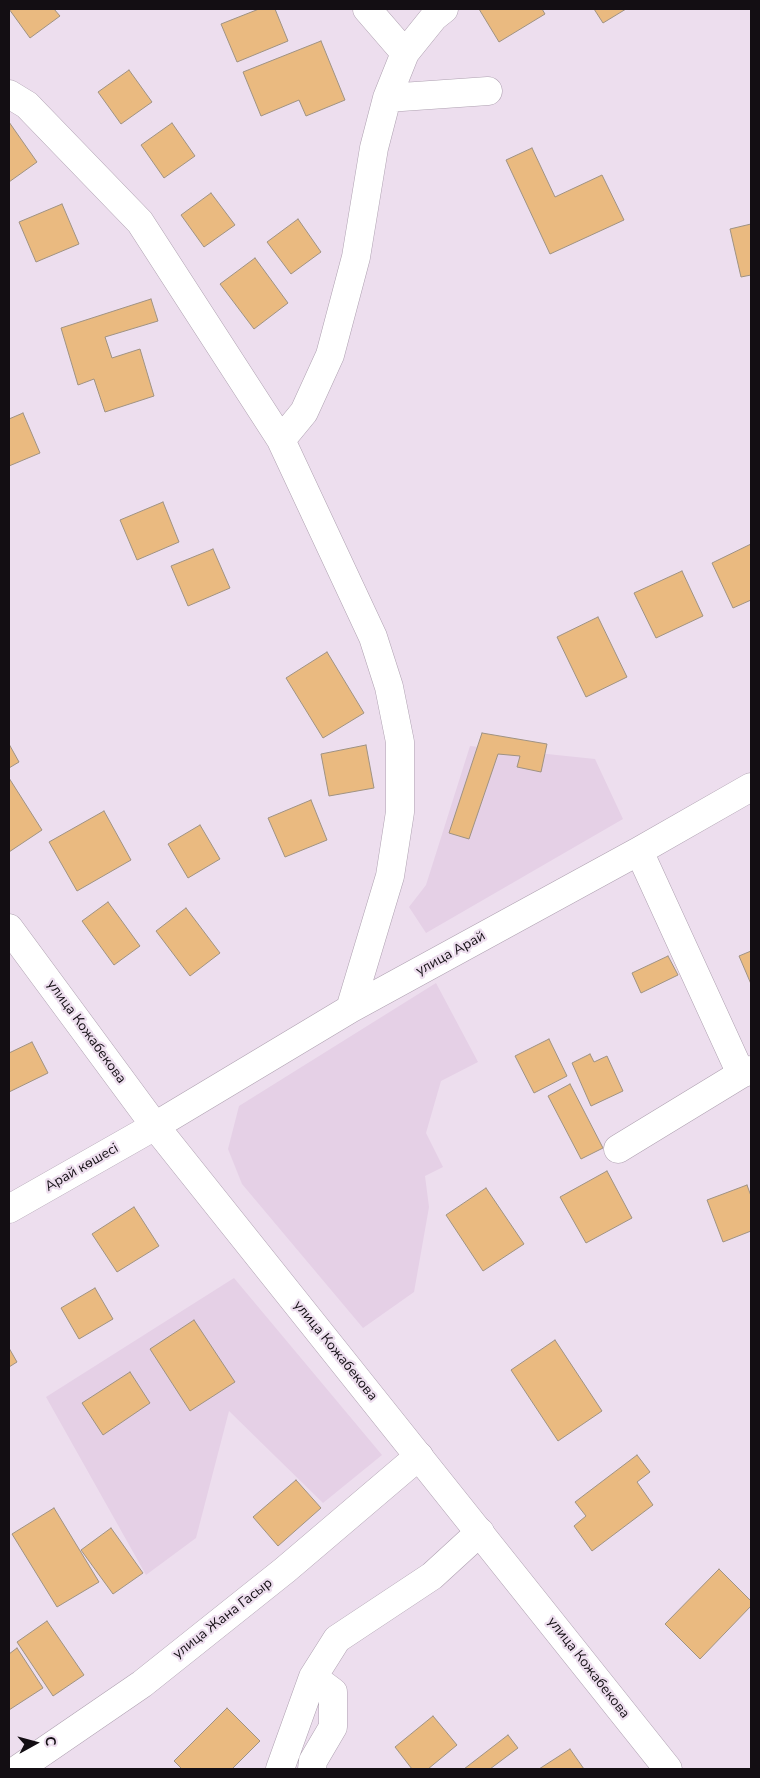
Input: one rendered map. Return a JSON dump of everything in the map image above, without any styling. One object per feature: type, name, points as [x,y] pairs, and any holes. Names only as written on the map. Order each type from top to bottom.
[{"type":"street","points":[[367,9],[405,53]]},
{"type":"street","points":[[281,440],[304,412],[330,355],[356,257],[374,148],[387,98],[405,53],[434,17],[444,9]]},
{"type":"street","points":[[387,98],[488,91]]},
{"type":"street","points":[[9,94],[26,105],[140,222],[281,440],[372,637],[390,687],[400,742],[400,812],[390,876],[350,1009]]},
{"type":"street","name":"улица Арай","points":[[155,1126],[350,1009],[639,851],[751,787]]},
{"type":"street","points":[[618,1149],[746,1072],[639,851]]},
{"type":"street","name":"улица Кожабекова","points":[[9,928],[155,1126],[668,1769]]},
{"type":"street","name":"Арай көшесі","points":[[9,1209],[155,1126]]},
{"type":"street","name":"улица Жана Гасыр","points":[[18,1769],[142,1684],[285,1570],[419,1456]]},
{"type":"street","points":[[280,1769],[313,1677],[337,1639],[432,1576],[480,1532]]},
{"type":"street","points":[[312,1769],[313,1761],[334,1727],[333,1692],[313,1677]]},
{"type":"shaded area","points":[[470,746],[595,759],[623,819],[426,933],[409,907],[426,885]]},
{"type":"shaded area","points":[[436,983],[478,1062],[441,1081],[426,1133],[443,1167],[425,1176],[429,1207],[414,1292],[363,1328],[242,1184],[228,1149],[239,1106]]},
{"type":"shaded area","points":[[234,1278],[382,1455],[323,1503],[229,1411],[196,1538],[146,1575],[46,1397]]},
{"type":"building","points":[[9,9],[54,9],[60,16],[30,38]]},
{"type":"building","points":[[259,9],[275,9],[288,41],[237,62],[221,24]]},
{"type":"building","points":[[479,9],[542,9],[545,14],[499,42]]},
{"type":"building","points":[[594,9],[626,9],[603,23]]},
{"type":"building","points":[[321,41],[345,100],[306,116],[299,100],[261,116],[243,72]]},
{"type":"building","points":[[129,70],[152,102],[121,124],[98,92]]},
{"type":"building","points":[[9,122],[37,162],[9,182]]},
{"type":"building","points":[[172,123],[195,156],[164,178],[141,145]]},
{"type":"building","points":[[532,148],[555,197],[602,175],[624,220],[550,254],[506,160]]},
{"type":"building","points":[[211,193],[235,225],[204,247],[181,215]]},
{"type":"building","points":[[62,204],[79,244],[36,262],[19,222]]},
{"type":"building","points":[[298,219],[321,252],[291,274],[267,242]]},
{"type":"building","points":[[751,224],[751,275],[741,277],[730,229]]},
{"type":"building","points":[[255,258],[288,303],[254,329],[220,284]]},
{"type":"building","points":[[151,299],[158,321],[105,337],[112,358],[140,349],[154,396],[105,412],[94,379],[78,385],[61,328]]},
{"type":"building","points":[[23,413],[40,453],[9,466],[9,419]]},
{"type":"building","points":[[163,502],[179,542],[137,560],[120,520]]},
{"type":"building","points":[[751,544],[751,600],[733,608],[712,563]]},
{"type":"building","points":[[213,549],[230,588],[188,606],[171,566]]},
{"type":"building","points":[[682,571],[703,616],[656,638],[634,593]]},
{"type":"building","points":[[598,617],[627,677],[586,697],[557,637]]},
{"type":"building","points":[[327,652],[364,713],[323,738],[286,678]]},
{"type":"building","points":[[482,733],[547,744],[541,772],[517,767],[520,756],[498,754],[469,839],[449,833]]},
{"type":"building","points":[[9,744],[19,762],[9,768]]},
{"type":"building","points":[[366,745],[374,788],[329,796],[321,754]]},
{"type":"building","points":[[9,778],[42,830],[9,852]]},
{"type":"building","points":[[311,800],[327,840],[285,857],[268,818]]},
{"type":"building","points":[[104,811],[131,860],[77,891],[49,842]]},
{"type":"building","points":[[200,825],[220,859],[188,878],[168,844]]},
{"type":"building","points":[[108,902],[140,946],[114,965],[82,921]]},
{"type":"building","points":[[186,908],[220,953],[190,976],[156,931]]},
{"type":"building","points":[[751,951],[751,984],[739,956]]},
{"type":"building","points":[[668,956],[678,975],[641,993],[632,973]]},
{"type":"building","points":[[549,1039],[567,1076],[534,1093],[515,1056]]},
{"type":"building","points":[[32,1042],[48,1073],[9,1092],[9,1053]]},
{"type":"building","points":[[590,1054],[594,1062],[607,1056],[623,1091],[591,1106],[572,1063]]},
{"type":"building","points":[[570,1084],[603,1148],[581,1159],[548,1096]]},
{"type":"building","points":[[607,1171],[632,1218],[586,1243],[560,1197]]},
{"type":"building","points":[[747,1185],[751,1196],[751,1231],[723,1242],[707,1200]]},
{"type":"building","points":[[486,1188],[524,1244],[483,1271],[446,1215]]},
{"type":"building","points":[[134,1207],[159,1246],[117,1272],[92,1234]]},
{"type":"building","points":[[95,1288],[113,1319],[79,1339],[61,1308]]},
{"type":"building","points":[[194,1320],[235,1382],[190,1411],[150,1349]]},
{"type":"building","points":[[555,1340],[602,1411],[558,1441],[511,1370]]},
{"type":"building","points":[[9,1348],[17,1362],[9,1367]]},
{"type":"building","points":[[130,1372],[150,1403],[103,1435],[82,1403]]},
{"type":"building","points":[[637,1455],[650,1472],[637,1482],[653,1505],[592,1551],[574,1526],[586,1516],[575,1502]]},
{"type":"building","points":[[296,1480],[321,1508],[278,1546],[253,1517]]},
{"type":"building","points":[[54,1508],[99,1582],[57,1607],[12,1534]]},
{"type":"building","points":[[111,1528],[143,1573],[113,1594],[81,1550]]},
{"type":"building","points":[[719,1569],[751,1601],[751,1606],[700,1659],[665,1624]]},
{"type":"building","points":[[47,1621],[84,1675],[53,1696],[17,1642]]},
{"type":"building","points":[[17,1648],[43,1688],[9,1710],[9,1654]]},
{"type":"building","points":[[227,1708],[260,1741],[232,1769],[182,1769],[174,1761]]},
{"type":"building","points":[[433,1716],[457,1745],[428,1769],[412,1769],[395,1747]]},
{"type":"building","points":[[508,1735],[518,1748],[490,1769],[464,1769]]},
{"type":"building","points":[[570,1749],[584,1769],[539,1769]]}]
